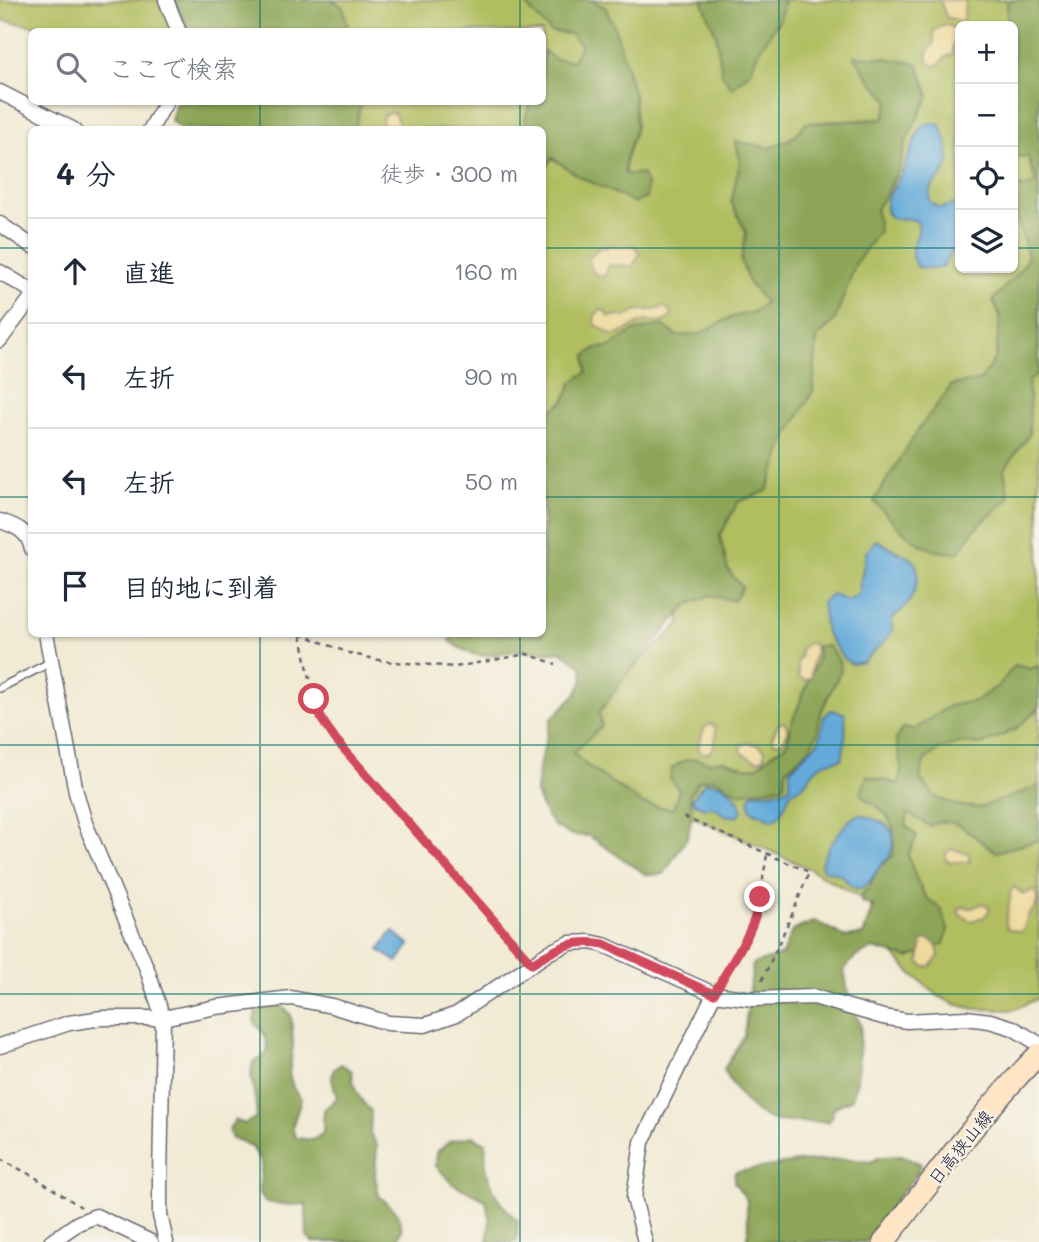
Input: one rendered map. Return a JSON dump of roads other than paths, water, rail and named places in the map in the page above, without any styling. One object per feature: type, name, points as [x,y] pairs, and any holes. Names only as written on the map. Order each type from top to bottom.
[{"type":"main road","name":"日高狭山線","points":[[884,1242],[975,1126],[1039,1054]]},
{"type":"street","points":[[166,0],[176,28]]},
{"type":"street","points":[[0,92],[66,126]]},
{"type":"street","points":[[152,126],[164,105]]},
{"type":"street","points":[[0,224],[28,243]]},
{"type":"street","points":[[0,272],[28,289]]},
{"type":"street","points":[[0,340],[28,302]]},
{"type":"street","points":[[0,521],[18,526],[28,537]]},
{"type":"street","points":[[47,637],[76,792],[85,822],[147,969],[163,1018],[160,1215],[166,1242]]},
{"type":"street","points":[[0,1046],[69,1023],[102,1018],[163,1018],[228,1005],[290,998],[332,1006],[388,1023],[425,1025],[457,1014],[550,952],[570,943],[590,942],[604,944],[714,994],[753,999],[814,997],[883,1017],[908,1021],[966,1018],[990,1021],[1013,1028],[1039,1044]]},
{"type":"street","points":[[645,1242],[634,1198],[642,1142],[714,994]]},
{"type":"street","points":[[51,1242],[78,1223],[96,1216],[151,1242]]},
{"type":"lane","points":[[0,688],[51,662]]},
{"type":"water","points":[[929,123],[942,127],[949,159],[947,168],[931,188],[929,200],[940,207],[955,204],[955,252],[951,252],[944,266],[936,269],[918,267],[913,259],[912,250],[919,230],[915,220],[893,219],[886,212],[886,200],[903,171],[923,126]]},
{"type":"water","points":[[876,540],[913,560],[917,571],[916,584],[908,603],[892,620],[892,630],[888,638],[863,662],[852,664],[844,659],[826,633],[822,603],[833,595],[847,601],[858,595],[866,553]]},
{"type":"water","points":[[831,710],[844,713],[845,717],[841,759],[819,766],[805,783],[790,793],[782,811],[773,820],[751,810],[749,799],[753,793],[782,791],[790,787],[790,770],[819,741],[824,717]]},
{"type":"water","points":[[705,782],[723,786],[733,793],[742,810],[738,817],[724,815],[715,807],[704,808],[694,803],[692,799]]},
{"type":"water","points":[[860,814],[884,824],[893,834],[894,840],[888,859],[860,889],[853,887],[839,874],[823,870],[821,864],[843,828]]},
{"type":"water","points":[[393,931],[410,945],[397,962],[379,950]]}]
